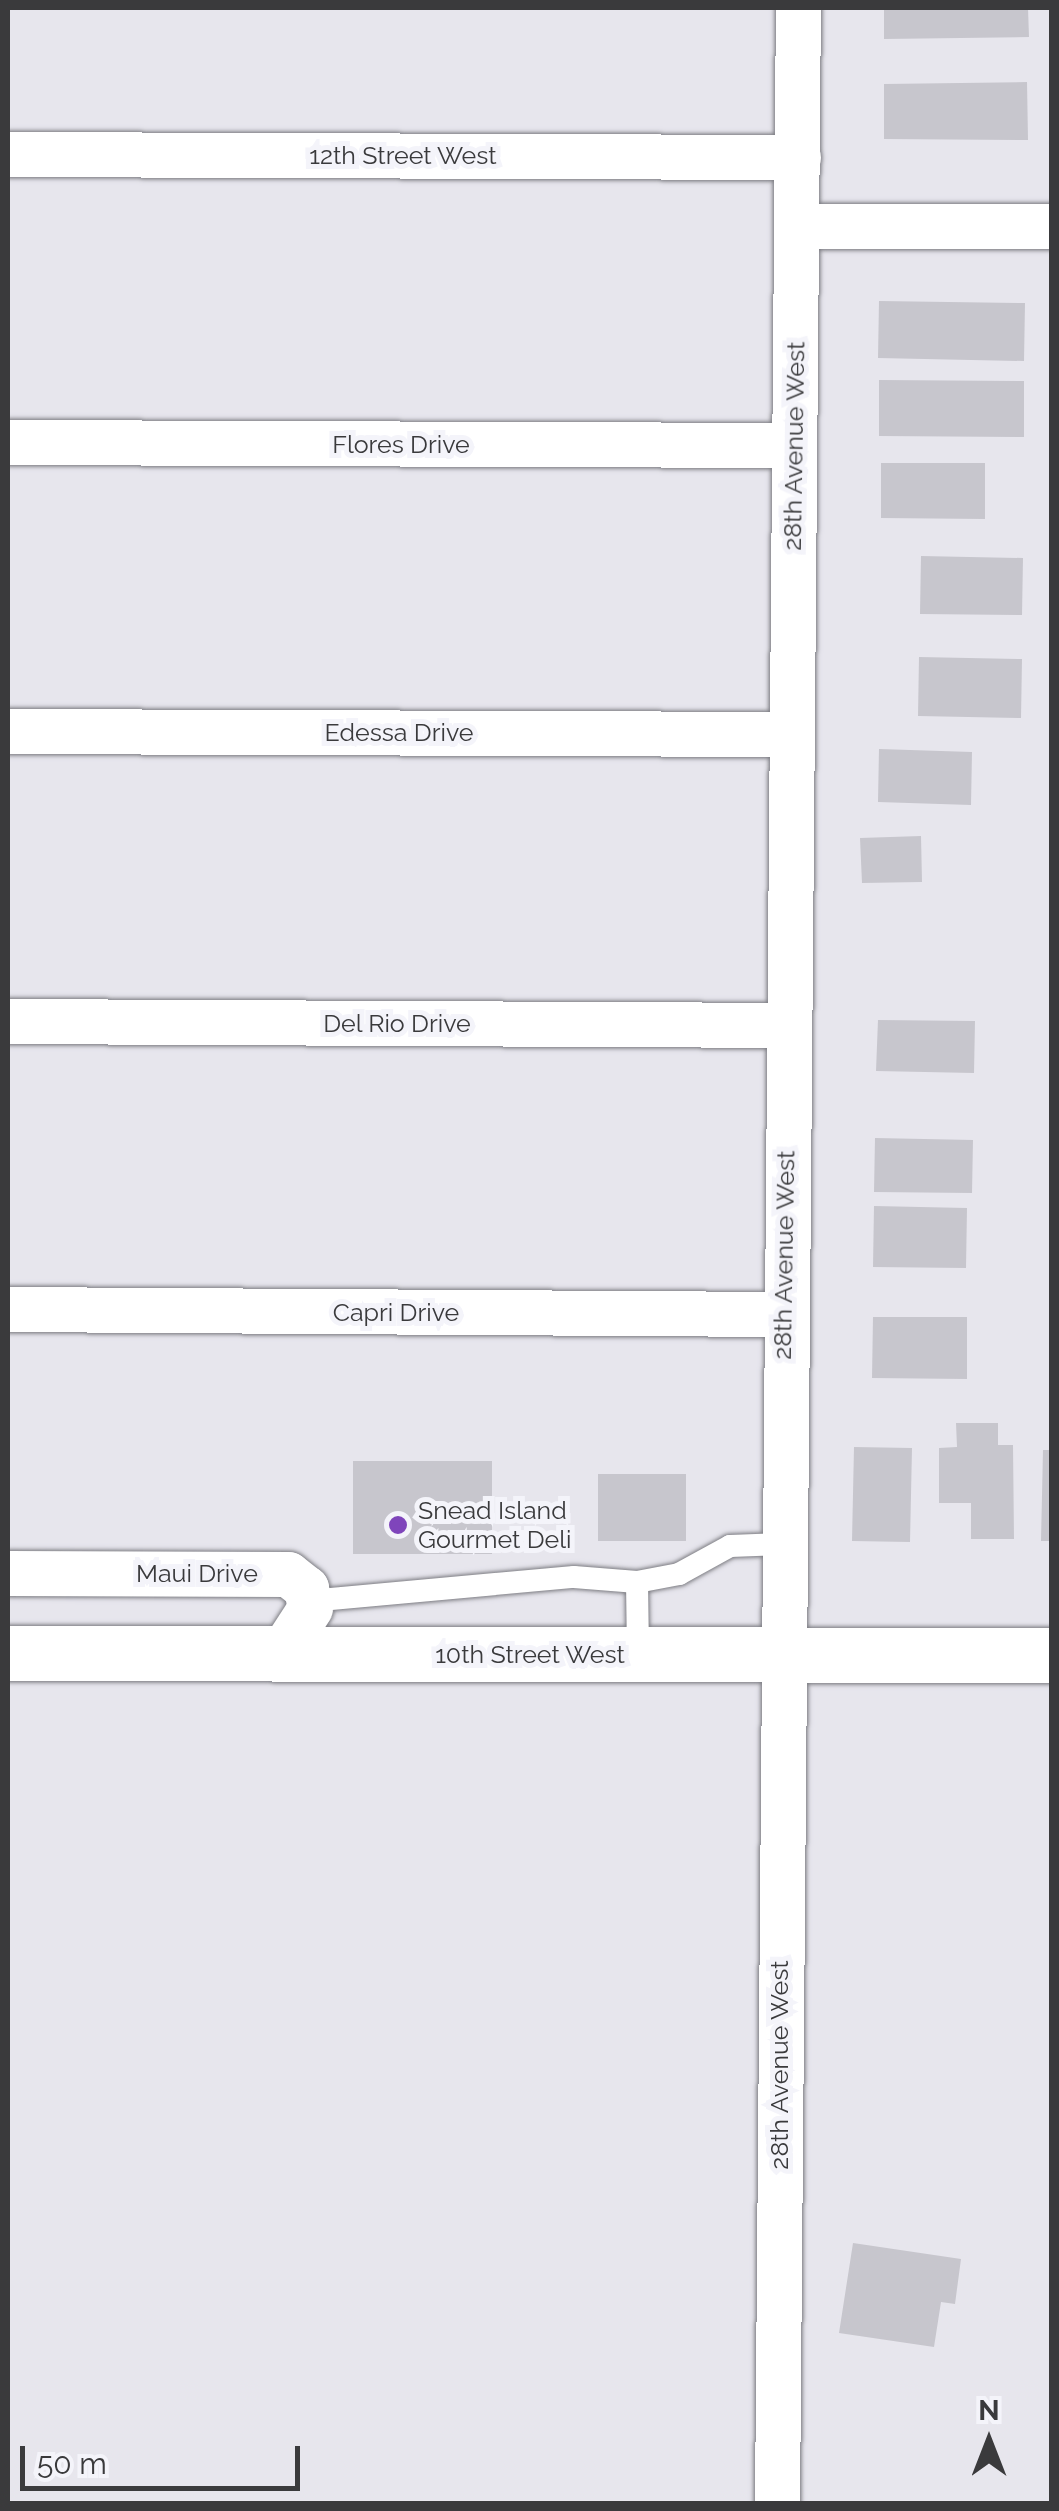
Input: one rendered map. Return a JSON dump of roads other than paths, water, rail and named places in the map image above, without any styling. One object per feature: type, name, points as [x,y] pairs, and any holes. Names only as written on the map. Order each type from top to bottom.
[{"type":"street","name":"28th Avenue West","points":[[777,2504],[780,1653],[798,8]]},
{"type":"street","name":"12th Street West","points":[[8,154],[798,157]]},
{"type":"street","points":[[797,226],[1052,226]]},
{"type":"street","name":"Flores Drive","points":[[8,442],[794,445]]},
{"type":"street","name":"Edessa Drive","points":[[8,732],[790,734]]},
{"type":"street","name":"Del Rio Drive","points":[[8,1021],[787,1024]]},
{"type":"street","name":"Capri Drive","points":[[8,1310],[784,1314]]},
{"type":"street","name":"Maui Drive","points":[[8,1573],[288,1574],[306,1588],[309,1601]]},
{"type":"street","points":[[280,1654],[305,1624],[309,1601]]},
{"type":"street","name":"10th Street West","points":[[8,1653],[1052,1655]]},
{"type":"lane","points":[[309,1601],[574,1576],[637,1582],[680,1574],[730,1546],[782,1544]]},
{"type":"lane","points":[[637,1582],[638,1653]]},
{"type":"place","name":"Snead Island Gourmet Deli","points":[[398,1525]]}]
